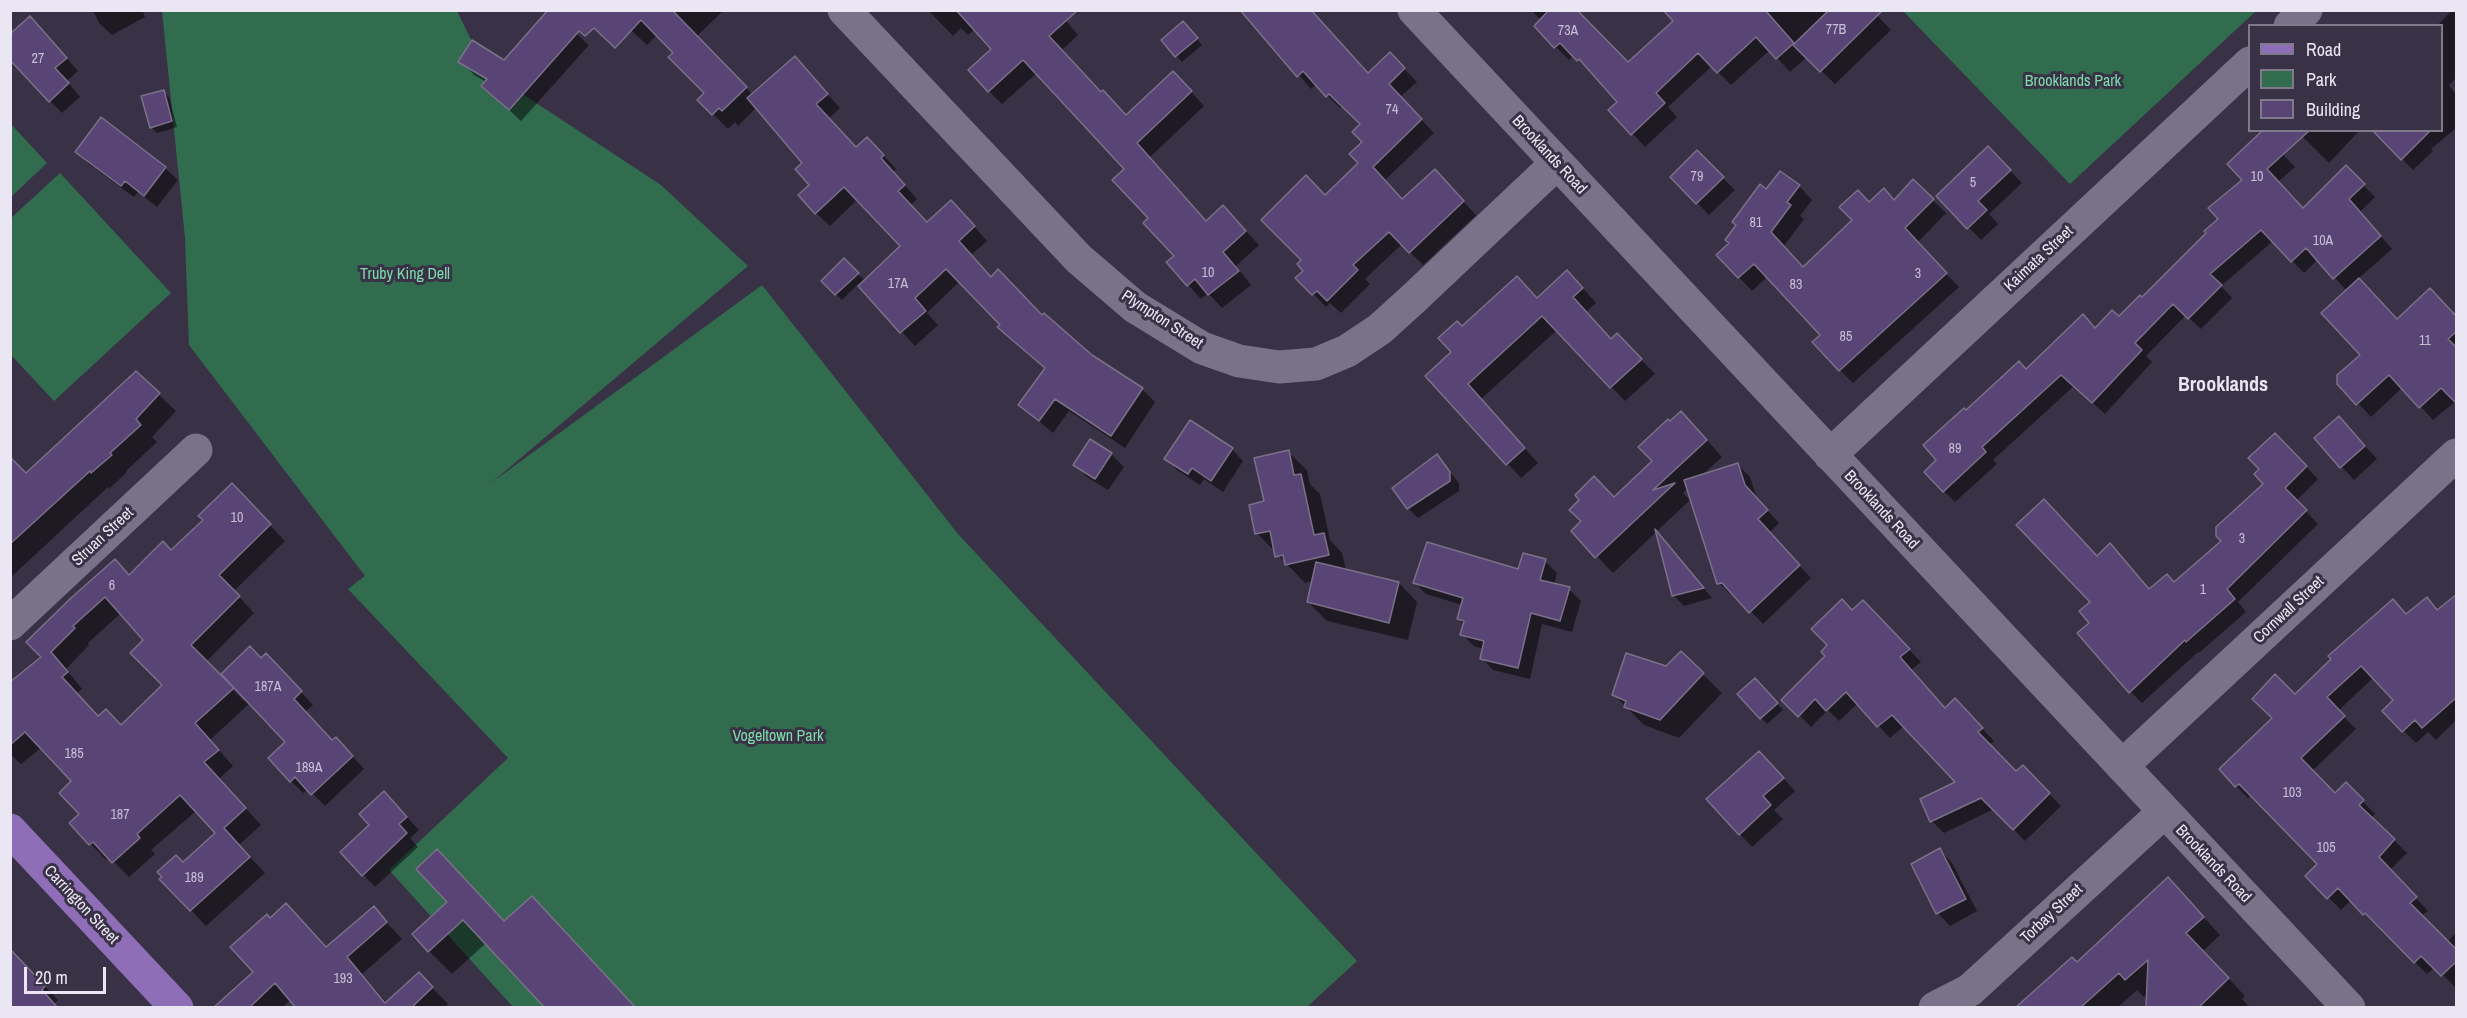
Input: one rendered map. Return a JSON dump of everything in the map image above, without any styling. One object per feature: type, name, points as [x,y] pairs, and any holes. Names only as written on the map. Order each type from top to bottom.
[{"type":"main road","name":"Carrington Street","points":[[10,830],[177,1008]]},
{"type":"street","name":"Plympton Street","points":[[844,10],[1079,259],[1135,306],[1202,348],[1239,361],[1288,366],[1316,364],[1347,351],[1380,328],[1413,299],[1557,163]]},
{"type":"street","name":"Brooklands Road","points":[[1414,10],[2349,1008]]},
{"type":"street","points":[[2292,24],[2306,10]]},
{"type":"street","name":"Kaimata Street","points":[[1830,455],[2248,65]]},
{"type":"street","name":"Struan Street","points":[[10,624],[196,450]]},
{"type":"street","name":"Cornwall Street","points":[[2122,766],[2457,455]]},
{"type":"street","name":"Torbay Street","points":[[1935,1008],[1970,990],[2164,812]]},
{"type":"green space","name":"Vogeltown Park","points":[[162,11],[457,11],[486,70],[661,185],[748,266],[491,483],[762,285],[958,534],[1357,961],[1307,1007],[513,1007],[389,870],[508,758],[348,589],[365,576],[189,345],[185,238]]},
{"type":"green space","name":"Brooklands Park","points":[[1903,11],[2256,11],[2070,184]]},
{"type":"green space","points":[[11,124],[47,163],[11,197]]},
{"type":"green space","points":[[60,173],[171,293],[54,401],[11,355],[10,219]]},
{"type":"building","points":[[548,10],[672,10],[747,87],[722,111],[719,108],[712,115],[697,100],[704,93],[668,57],[673,53],[641,20],[615,48],[594,28],[585,36],[579,31],[509,110],[481,86],[487,79],[458,62],[472,40],[504,60]]},
{"type":"building","points":[[956,10],[1078,10],[1049,36],[1101,92],[1103,90],[1126,115],[1173,71],[1192,91],[1137,143],[1206,221],[1223,205],[1246,231],[1223,252],[1239,271],[1208,295],[1195,279],[1187,286],[1166,262],[1174,256],[1143,223],[1148,218],[1112,180],[1124,169],[1023,60],[988,92],[968,70],[991,49]]},
{"type":"building","points":[[1240,10],[1311,10],[1368,73],[1390,52],[1405,68],[1389,84],[1422,119],[1373,167],[1402,199],[1435,169],[1464,201],[1409,253],[1389,232],[1353,265],[1358,270],[1327,301],[1317,291],[1312,295],[1295,278],[1303,271],[1297,264],[1301,260],[1261,220],[1306,175],[1325,195],[1358,163],[1349,154],[1362,142],[1352,132],[1360,124],[1329,94],[1326,97],[1303,71],[1297,77]]},
{"type":"building","points":[[1549,10],[1577,10],[1628,62],[1673,21],[1663,10],[1765,10],[1794,43],[1776,59],[1756,37],[1717,73],[1698,53],[1656,93],[1665,103],[1631,135],[1608,110],[1617,102],[1579,59],[1577,61],[1560,43],[1554,48],[1534,26]]},
{"type":"building","points":[[1829,10],[1883,10],[1820,72],[1793,45]]},
{"type":"building","points":[[30,16],[67,58],[55,68],[69,83],[49,102],[10,60],[10,34]]},
{"type":"building","points":[[1183,21],[1198,38],[1175,57],[1161,40]]},
{"type":"building","points":[[795,56],[828,94],[816,104],[856,147],[867,137],[884,155],[881,158],[905,185],[898,191],[927,222],[951,200],[975,226],[959,241],[991,277],[998,269],[1042,315],[1044,313],[1092,355],[1143,388],[1111,436],[1055,399],[1039,421],[1018,405],[1045,368],[997,327],[1000,325],[946,269],[915,298],[926,311],[900,333],[858,286],[900,246],[844,187],[815,214],[798,195],[809,185],[795,169],[802,163],[747,98]]},
{"type":"building","points":[[164,90],[172,121],[150,128],[141,96]]},
{"type":"building","points":[[101,117],[166,167],[144,196],[125,181],[121,186],[75,152]]},
{"type":"building","points":[[2261,132],[2308,132],[2267,169],[2303,208],[2346,165],[2365,184],[2349,199],[2381,236],[2333,279],[2306,248],[2291,262],[2261,230],[2210,274],[2222,285],[2188,319],[2173,304],[2135,343],[2142,350],[2092,403],[2061,375],[1982,447],[1986,452],[1943,492],[1924,472],[1936,460],[1923,445],[1964,408],[1966,410],[2019,361],[2026,369],[2083,314],[2095,328],[2112,310],[2119,316],[2140,295],[2142,297],[2218,219],[2208,208],[2242,180],[2227,164]]},
{"type":"building","points":[[2374,132],[2429,132],[2401,160]]},
{"type":"building","points":[[1988,146],[2011,170],[1978,201],[1987,210],[1967,229],[1936,196]]},
{"type":"building","points":[[1697,150],[1724,177],[1696,204],[1670,177]]},
{"type":"building","points":[[1780,171],[1800,185],[1787,202],[1791,205],[1771,232],[1803,267],[1852,220],[1839,207],[1858,190],[1869,202],[1884,188],[1894,200],[1913,179],[1934,199],[1905,228],[1947,273],[1839,371],[1812,342],[1820,335],[1754,264],[1738,278],[1716,255],[1729,243],[1725,240],[1736,225],[1732,222],[1760,184],[1766,189]]},
{"type":"building","points":[[844,258],[859,273],[835,295],[821,281]]},
{"type":"building","points":[[1567,270],[1583,288],[1573,297],[1611,339],[1617,333],[1642,359],[1610,388],[1542,316],[1468,384],[1525,448],[1506,465],[1425,376],[1451,352],[1438,338],[1457,321],[1462,326],[1517,276],[1537,298]]},
{"type":"building","points":[[2359,278],[2397,319],[2430,288],[2457,317],[2457,331],[2448,339],[2457,348],[2457,404],[2441,388],[2419,408],[2389,375],[2356,405],[2337,384],[2337,375],[2360,355],[2321,313]]},
{"type":"building","points":[[136,371],[160,393],[136,419],[141,425],[110,453],[112,455],[91,473],[90,471],[10,544],[10,457],[26,473]]},
{"type":"building","points":[[1681,411],[1707,440],[1653,490],[1675,483],[1595,558],[1571,531],[1581,521],[1569,510],[1579,500],[1575,495],[1594,476],[1614,497],[1652,461],[1638,447],[1668,419],[1670,421]]},
{"type":"building","points":[[2339,416],[2365,446],[2340,468],[2314,438]]},
{"type":"building","points":[[1190,420],[1233,448],[1211,481],[1192,468],[1188,474],[1164,459]]},
{"type":"building","points":[[2275,433],[2307,466],[2285,488],[2307,510],[2227,589],[2235,599],[2186,642],[2185,640],[2129,693],[2077,633],[2089,623],[2079,611],[2090,602],[2016,525],[2044,499],[2097,556],[2110,543],[2149,589],[2167,574],[2174,582],[2221,541],[2216,536],[2216,527],[2263,484],[2254,474],[2259,469],[2248,458]]},
{"type":"building","points":[[1090,439],[1112,453],[1095,479],[1073,465]]},
{"type":"building","points":[[1289,450],[1294,475],[1301,474],[1314,535],[1324,533],[1329,555],[1285,565],[1283,555],[1275,557],[1270,531],[1255,534],[1249,505],[1264,501],[1254,458]]},
{"type":"building","points":[[1437,454],[1450,472],[1450,481],[1407,509],[1392,488]]},
{"type":"building","points":[[1738,463],[1745,485],[1768,510],[1758,519],[1800,565],[1749,613],[1722,583],[1717,584],[1684,480]]},
{"type":"building","points":[[232,483],[271,524],[219,575],[240,596],[191,645],[234,688],[195,723],[219,750],[204,762],[246,808],[224,828],[250,857],[190,911],[159,879],[162,877],[157,872],[176,855],[183,862],[215,833],[180,795],[137,834],[140,838],[112,863],[93,842],[89,845],[69,823],[79,814],[59,793],[71,781],[25,732],[10,745],[10,682],[41,657],[26,642],[115,559],[129,575],[163,541],[171,550],[203,520],[198,516]],"holes":[[[105,597],[143,640],[130,653],[162,685],[121,725],[106,709],[98,716],[62,677],[68,672],[51,652],[75,628],[73,626]]]},
{"type":"building","points":[[1655,529],[1704,588],[1672,596]]},
{"type":"building","points":[[1427,542],[1518,569],[1523,553],[1546,559],[1540,580],[1570,587],[1560,621],[1531,613],[1518,668],[1480,659],[1484,641],[1460,635],[1464,621],[1457,619],[1463,598],[1413,583]]},
{"type":"building","points":[[1316,562],[1399,582],[1389,623],[1307,602]]},
{"type":"building","points":[[2457,594],[2457,697],[2422,728],[2415,720],[2402,732],[2382,711],[2393,700],[2361,666],[2327,697],[2345,716],[2301,758],[2335,793],[2346,782],[2364,800],[2359,805],[2395,839],[2379,857],[2417,897],[2410,903],[2457,950],[2457,961],[2441,976],[2421,956],[2414,963],[2338,888],[2327,899],[2305,876],[2317,864],[2239,784],[2235,787],[2219,769],[2272,718],[2252,699],[2275,674],[2295,694],[2331,659],[2328,656],[2393,599],[2406,614],[2427,597],[2437,610]]},
{"type":"building","points":[[1842,599],[1852,610],[1863,600],[1910,649],[1900,657],[1945,708],[1955,698],[1983,728],[1978,732],[2016,771],[2023,765],[2050,793],[2013,830],[1981,798],[1930,822],[1920,799],[1955,782],[1892,715],[1877,727],[1846,692],[1826,711],[1815,699],[1798,717],[1781,700],[1825,656],[1821,652],[1827,645],[1811,629]]},
{"type":"building","points":[[250,646],[261,658],[266,653],[302,691],[294,699],[332,740],[336,737],[353,756],[311,795],[295,777],[290,782],[268,758],[285,742],[221,674]]},
{"type":"building","points":[[1681,651],[1704,673],[1660,720],[1624,707],[1626,701],[1612,695],[1626,653],[1666,666]]},
{"type":"building","points":[[1755,678],[1778,703],[1760,719],[1737,694]]},
{"type":"building","points":[[1759,751],[1784,778],[1763,796],[1771,805],[1739,835],[1706,799]]},
{"type":"building","points":[[384,791],[407,817],[399,824],[407,833],[362,876],[340,852],[369,825],[359,814]]},
{"type":"building","points":[[1940,848],[1966,899],[1936,914],[1911,864]]},
{"type":"building","points":[[437,849],[504,921],[532,896],[636,1008],[545,1008],[463,920],[428,952],[412,934],[447,902],[416,869]]},
{"type":"building","points":[[2168,877],[2204,917],[2186,933],[2229,978],[2198,1008],[2146,1008],[2148,960],[2125,980],[2119,973],[2080,1008],[2015,1008],[2072,957],[2077,962]]},
{"type":"building","points":[[286,903],[326,947],[374,906],[387,922],[347,957],[385,1003],[419,972],[433,987],[411,1008],[296,1008],[275,983],[249,1008],[213,1008],[253,972],[230,947],[267,914],[270,918]]},
{"type":"building","points":[[10,949],[45,986],[42,990],[58,1008],[10,1008]]},
{"type":"district","name":"Brooklands","points":[[2223,386]]},
{"type":"park label","name":"Truby King Dell","points":[[405,275]]}]
